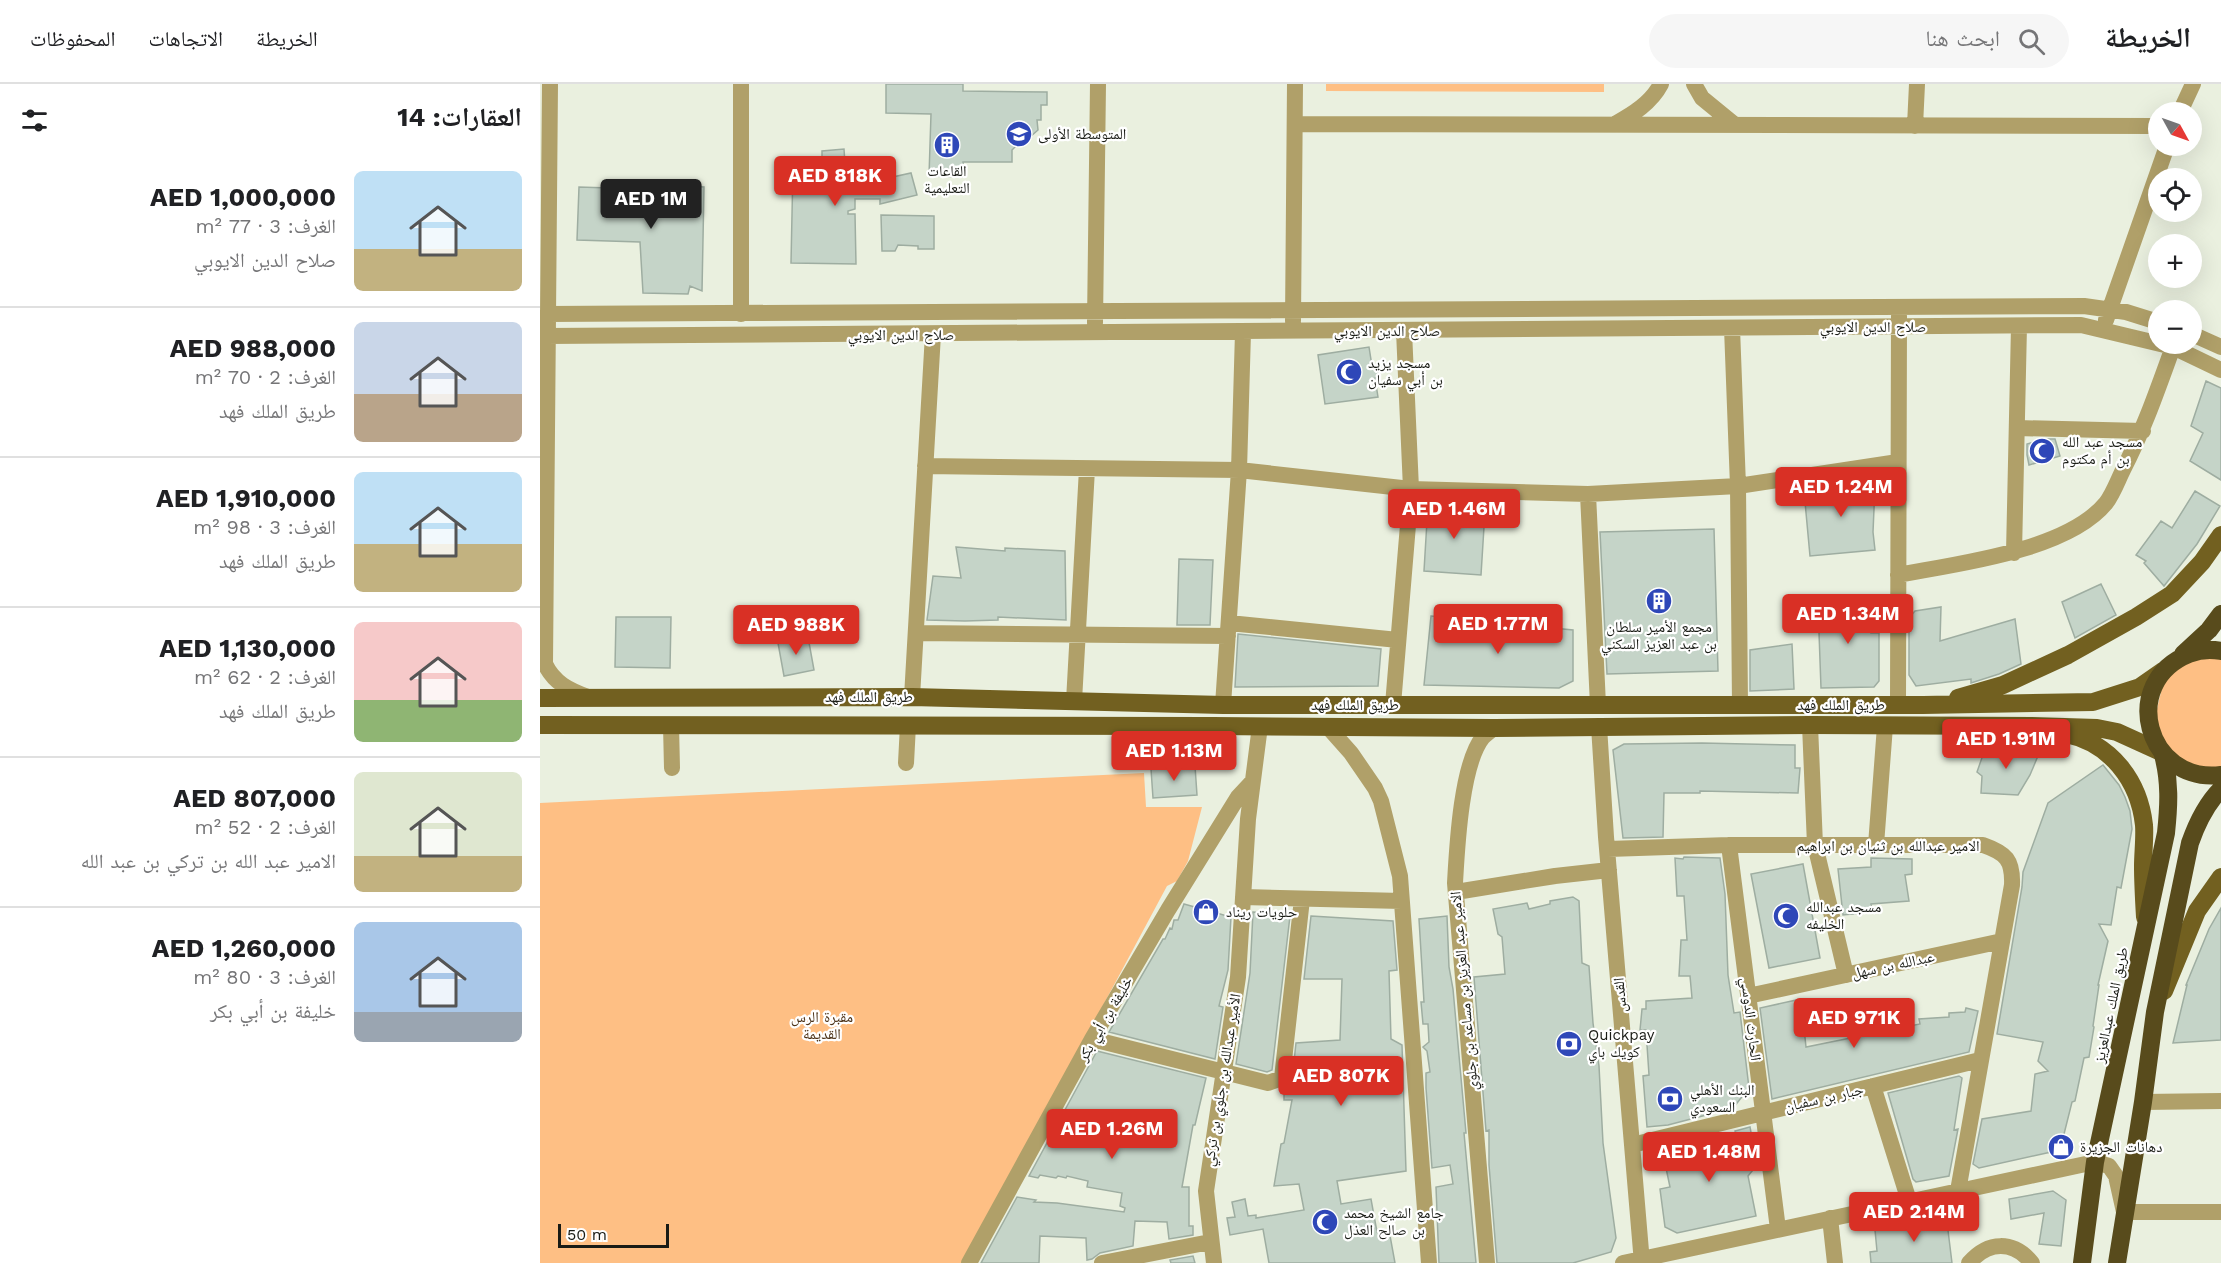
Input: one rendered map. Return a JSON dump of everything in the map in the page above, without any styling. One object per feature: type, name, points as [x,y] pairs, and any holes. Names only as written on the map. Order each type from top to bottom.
[{"type":"highway","points":[[2163,671],[2209,630],[2221,614]]},
{"type":"highway","points":[[2179,658],[2198,651],[2221,651]]},
{"type":"highway","name":"طريق الملك عبدالعزيز","points":[[2082,1263],[2095,1162],[2165,840],[2170,804],[2169,776],[2162,753],[2151,733],[2147,711],[2152,690],[2163,671]]},
{"type":"highway","points":[[2162,753],[2177,767],[2197,775],[2221,775]]},
{"type":"highway","points":[[2117,1263],[2156,1012],[2190,843],[2198,823],[2214,796],[2221,789]]},
{"type":"highway","points":[[2165,840],[2177,836],[2185,838],[2190,843]]},
{"type":"main road","points":[[1923,705],[2003,685],[2068,655],[2136,617],[2172,594],[2202,562],[2221,535]]},
{"type":"main road","name":"طريق الملك فهد","points":[[540,698],[912,697],[1223,705],[1923,705],[2092,702],[2140,687],[2163,671]]},
{"type":"main road","points":[[1077,701],[1078,726]]},
{"type":"main road","name":"طريق الملك فهد","points":[[540,725],[1494,728],[1810,725],[2032,726],[2097,728],[2117,732],[2162,753]]},
{"type":"main road","points":[[2032,726],[2080,736],[2098,745],[2115,760],[2130,781],[2139,801],[2144,825],[2145,933]]},
{"type":"main road","points":[[2156,1012],[2197,911],[2221,877]]},
{"type":"street","points":[[550,84],[546,336],[545,664],[550,676],[563,686],[589,698]]},
{"type":"street","points":[[741,84],[741,314]]},
{"type":"street","points":[[1095,333],[1098,84]]},
{"type":"street","points":[[1292,331],[1295,84]]},
{"type":"street","points":[[1612,125],[1635,113],[1661,84]]},
{"type":"street","points":[[1694,84],[1702,98],[1735,125]]},
{"type":"street","points":[[1915,126],[1917,84]]},
{"type":"street","points":[[2185,102],[2193,84]]},
{"type":"street","points":[[1294,124],[2148,126]]},
{"type":"street","points":[[2103,329],[2164,156]]},
{"type":"street","name":"صلاح الدين الايوبي","points":[[547,314],[2084,306],[2126,312],[2148,319]]},
{"type":"street","points":[[1898,705],[1899,308]]},
{"type":"street","name":"صلاح الدين الايوبي","points":[[546,336],[2081,325],[2148,341]]},
{"type":"street","points":[[2014,553],[2019,326]]},
{"type":"street","points":[[1732,328],[1738,486],[1740,705]]},
{"type":"street","points":[[1393,705],[1411,489],[1404,331]]},
{"type":"street","points":[[1223,705],[1239,470],[1243,332]]},
{"type":"street","points":[[912,697],[933,334]]},
{"type":"street","points":[[2202,338],[2221,347]]},
{"type":"street","points":[[1898,575],[2014,553],[2070,529],[2089,518],[2106,502],[2143,431],[2171,354]]},
{"type":"street","name":"صلاح الدين الايوبي","points":[[2187,354],[2221,369]]},
{"type":"street","points":[[2017,428],[2143,431]]},
{"type":"street","points":[[925,466],[1239,470],[1411,489],[1588,494],[1738,486],[1898,462]]},
{"type":"street","points":[[1077,701],[1078,634],[1087,468]]},
{"type":"street","points":[[1588,494],[1598,705]]},
{"type":"street","points":[[916,633],[1078,634],[1228,629],[1398,640]]},
{"type":"street","points":[[670,725],[672,768]]},
{"type":"street","points":[[906,763],[908,725]]},
{"type":"street","points":[[1810,725],[1815,845],[1846,975]]},
{"type":"street","points":[[1260,726],[1252,782],[1243,897],[1402,902]]},
{"type":"street","points":[[1327,726],[1351,753],[1375,788],[1381,801],[1400,876],[1429,1263]]},
{"type":"street","name":"القدس","points":[[1599,726],[1642,1260]]},
{"type":"street","points":[[1876,845],[1885,726]]},
{"type":"street","name":"الامير عبد العزيز بن مساعد بن جلوي","points":[[1487,1263],[1456,892],[1457,851],[1467,777],[1482,738],[1494,728]]},
{"type":"street","name":"خليفة بن أبي بكر","points":[[969,1263],[1092,1039],[1173,900],[1238,797],[1252,782]]},
{"type":"street","name":"الامير عبدالله بن ثنيان بن ابراهيم","points":[[1608,849],[1729,845],[1983,844],[1997,850],[2007,858],[2013,872],[2012,885],[1958,1191]]},
{"type":"street","name":"الحارث الدوسي","points":[[1729,845],[1778,1229]]},
{"type":"street","points":[[1456,892],[1609,870]]},
{"type":"street","name":"الأمير عبدالله بن جلوي بن تركي","points":[[1214,1263],[1206,1191],[1238,977],[1243,897]]},
{"type":"street","points":[[1092,1039],[1268,1083],[1282,1078],[1302,899]]},
{"type":"street","name":"عبدالله بن سهل","points":[[1749,996],[2002,941]]},
{"type":"street","name":"جبار بن سفيان","points":[[1632,1145],[1980,1060]]},
{"type":"street","points":[[1873,1086],[1909,1201]]},
{"type":"street","points":[[2143,1102],[2221,1101]]},
{"type":"street","points":[[1623,1263],[2095,1162],[2109,1166],[2116,1176],[2124,1212],[2221,1212]]},
{"type":"street","points":[[1830,1218],[1835,1263]]},
{"type":"street","points":[[1102,1263],[1210,1242]]},
{"type":"street","points":[[1969,1263],[1991,1246],[2007,1247],[2024,1253],[2032,1263]]},
{"type":"green space","points":[[1326,84],[1604,84],[1604,92],[1326,91]]},
{"type":"green space","points":[[2221,656],[2221,770],[2185,764],[2164,744],[2154,722],[2164,679],[2184,662]]},
{"type":"green space","name":"مقبرة الرس القديمة","points":[[1144,773],[1146,807],[1202,807],[1188,861],[1177,881],[1167,886],[965,1263],[540,1263],[540,803]]},
{"type":"building","points":[[886,84],[963,84],[963,91],[1047,92],[1047,105],[1041,105],[1041,120],[1037,120],[1038,130],[1030,137],[1026,136],[1012,150],[1012,162],[963,162],[963,177],[929,176],[931,114],[886,113]]},
{"type":"building","points":[[844,149],[845,164],[870,166],[870,182],[911,173],[917,195],[880,204],[880,199],[855,199],[855,209],[848,211],[848,214],[855,214],[856,264],[791,263],[793,167],[822,164],[822,151]]},
{"type":"building","points":[[640,183],[704,187],[702,291],[690,286],[688,294],[643,293],[640,242],[577,240],[579,187],[640,189]]},
{"type":"building","points":[[881,215],[934,216],[934,249],[898,245],[895,251],[882,251]]},
{"type":"building","name":"مسجد يزيد بن أبي سفيان","points":[[1369,347],[1372,366],[1378,366],[1379,377],[1375,378],[1378,397],[1325,404],[1318,355]]},
{"type":"building","points":[[2206,381],[2221,388],[2221,480],[2190,461],[2203,433],[2191,426]]},
{"type":"building","name":"مسجد عبد الله بن أم مكتوم","points":[[2055,439],[2060,456],[2029,465],[2027,444]]},
{"type":"building","points":[[1867,479],[1875,486],[1873,532],[1875,550],[1810,556],[1804,491]]},
{"type":"building","points":[[2195,491],[2220,506],[2197,544],[2164,586],[2144,563],[2146,561],[2136,555],[2161,521],[2172,528]]},
{"type":"building","points":[[1428,504],[1485,511],[1481,575],[1424,571]]},
{"type":"building","name":"مجمع الأمير سلطان بن عبد العزيز السكني","points":[[1714,529],[1718,671],[1607,674],[1600,532]]},
{"type":"building","points":[[956,547],[1005,551],[1005,548],[1065,551],[1066,620],[998,617],[998,620],[927,620],[933,576],[961,578]]},
{"type":"building","points":[[1179,559],[1213,560],[1210,625],[1177,625]]},
{"type":"building","points":[[2101,584],[2116,615],[2075,638],[2062,602]]},
{"type":"building","points":[[1867,596],[1871,633],[1879,633],[1879,681],[1874,687],[1821,688],[1818,605]]},
{"type":"building","points":[[1941,607],[1940,641],[2015,619],[2021,664],[1971,683],[1971,679],[1916,686],[1909,675],[1909,618],[1915,611]]},
{"type":"building","points":[[1431,616],[1573,630],[1573,681],[1559,688],[1424,685]]},
{"type":"building","points":[[616,617],[671,617],[670,668],[615,667]]},
{"type":"building","points":[[1238,634],[1381,649],[1378,686],[1235,687]]},
{"type":"building","points":[[808,637],[814,670],[784,676],[778,643]]},
{"type":"building","points":[[1792,644],[1794,689],[1750,691],[1750,650]]},
{"type":"building","points":[[1624,744],[1795,745],[1795,768],[1800,768],[1798,793],[1700,791],[1700,793],[1664,793],[1663,837],[1623,838],[1613,750]]},
{"type":"building","points":[[1985,749],[2040,751],[2018,795],[1981,793],[1982,776],[1977,772]]},
{"type":"building","points":[[2103,765],[2119,785],[2125,797],[2130,811],[2132,829],[2121,888],[2117,887],[2111,925],[2099,924],[2108,941],[2098,985],[2089,1057],[2084,1058],[2075,1101],[2072,1102],[2060,1150],[1979,1168],[1973,1164],[1982,1119],[2031,1111],[2035,1074],[2048,1071],[2038,1061],[2043,1042],[1997,1034],[2023,872],[2048,803]]},
{"type":"building","points":[[1195,766],[1197,795],[1153,798],[1151,769]]},
{"type":"building","points":[[1684,857],[1720,858],[1725,894],[1728,975],[1734,1013],[1740,1012],[1749,1088],[1733,1108],[1668,1125],[1647,1127],[1643,1076],[1649,1075],[1646,1030],[1640,1030],[1642,1009],[1646,1009],[1646,1001],[1692,998],[1690,976],[1679,976],[1681,940],[1687,940],[1684,896],[1677,896],[1675,858],[1683,859]]},
{"type":"building","points":[[1871,858],[1912,859],[1912,874],[1905,875],[1909,901],[1871,904],[1872,912],[1843,915],[1838,869],[1871,867]]},
{"type":"building","name":"مسجد عبدالله الخليفه","points":[[1803,864],[1820,958],[1769,968],[1751,874]]},
{"type":"building","points":[[1573,897],[1579,901],[1582,963],[1589,966],[1599,1066],[1603,1143],[1616,1238],[1611,1252],[1573,1263],[1497,1263],[1489,1165],[1489,1130],[1486,1131],[1474,977],[1505,974],[1502,937],[1498,934],[1493,909],[1527,903],[1529,909],[1550,904],[1550,901]]},
{"type":"building","points":[[1184,904],[1231,917],[1228,970],[1219,1006],[1223,1007],[1215,1059],[1109,1032],[1163,939],[1170,928],[1172,929],[1174,920],[1178,920]]},
{"type":"building","points":[[2221,908],[2221,1040],[2173,1043],[2186,985],[2209,929]]},
{"type":"building","points":[[1253,912],[1290,916],[1272,1070],[1267,1072],[1236,1064],[1250,973]]},
{"type":"building","points":[[1311,916],[1393,921],[1397,970],[1389,971],[1391,1039],[1402,1045],[1406,1171],[1337,1181],[1341,1204],[1371,1199],[1377,1232],[1389,1230],[1395,1263],[1269,1263],[1263,1229],[1230,1235],[1227,1218],[1235,1217],[1232,1202],[1245,1199],[1248,1216],[1256,1215],[1256,1218],[1304,1210],[1299,1184],[1274,1186],[1292,1100],[1284,1100],[1284,1088],[1290,1085],[1292,1080],[1296,1043],[1340,1040],[1342,979],[1304,979]]},
{"type":"building","points":[[1447,916],[1449,967],[1453,989],[1476,1263],[1439,1263],[1436,1187],[1453,1184],[1450,1165],[1432,1168],[1426,1088],[1426,1073],[1430,1072],[1427,1051],[1423,1047],[1429,1042],[1428,1024],[1423,1024],[1421,1002],[1424,1002],[1419,919]]},
{"type":"building","points":[[1801,999],[1806,1047],[1920,1024],[1919,1019],[1949,1017],[1949,1013],[1965,1012],[1966,1008],[1978,1011],[1969,1052],[1772,1099],[1760,1008]]},
{"type":"building","points":[[1097,1051],[1206,1078],[1195,1125],[1193,1125],[1182,1187],[1189,1187],[1189,1226],[1193,1226],[1193,1235],[1169,1239],[1167,1222],[1135,1221],[1133,1246],[1100,1253],[1092,1259],[1087,1260],[1086,1238],[1040,1236],[1039,1263],[981,1263],[1017,1197],[1036,1200],[1034,1202],[1124,1212],[1125,1208],[1120,1206],[1122,1193],[1087,1187],[1088,1181],[1067,1176],[1056,1178],[1040,1175],[1038,1178],[1029,1176]]},
{"type":"building","points":[[1959,1076],[1962,1078],[1954,1130],[1958,1129],[1949,1176],[1916,1182],[1913,1179],[1888,1093]]},
{"type":"building","points":[[1750,1127],[1757,1165],[1748,1176],[1756,1216],[1677,1233],[1665,1227],[1660,1189],[1670,1187],[1662,1149],[1698,1141],[1737,1137],[1735,1131]]},
{"type":"building","points":[[2053,1191],[2066,1200],[2061,1246],[2039,1244],[2044,1213],[2011,1219],[2009,1199]]},
{"type":"building","points":[[1946,1214],[1952,1263],[1871,1263],[1870,1252],[1877,1251],[1875,1230]]},
{"type":"building","points":[[1193,1256],[1195,1263],[1171,1263],[1170,1260]]},
{"type":"place","name":"المتوسطة الأولى","points":[[1019,134]]},
{"type":"place","name":"القاعات التعليمية","points":[[947,145]]},
{"type":"place","name":"مسجد يزيد بن أبي سفيان","points":[[1349,372]]},
{"type":"place","name":"مسجد عبد الله بن أم مكتوم","points":[[2042,451]]},
{"type":"place","name":"مجمع الأمير سلطان بن عبد العزيز السكني","points":[[1659,601]]},
{"type":"place","name":"حلويات ريناد","points":[[1206,912]]},
{"type":"place","name":"مسجد عبدالله الخليفه","points":[[1786,916]]},
{"type":"place","name":"Quickpay كويك باي","points":[[1569,1044]]},
{"type":"place","name":"البنك الأهلي السعودي","points":[[1670,1099]]},
{"type":"place","name":"دهانات الجزيرة","points":[[2061,1147]]},
{"type":"place","name":"جامع الشيخ محمد بن صالح العذل","points":[[1325,1222]]}]
